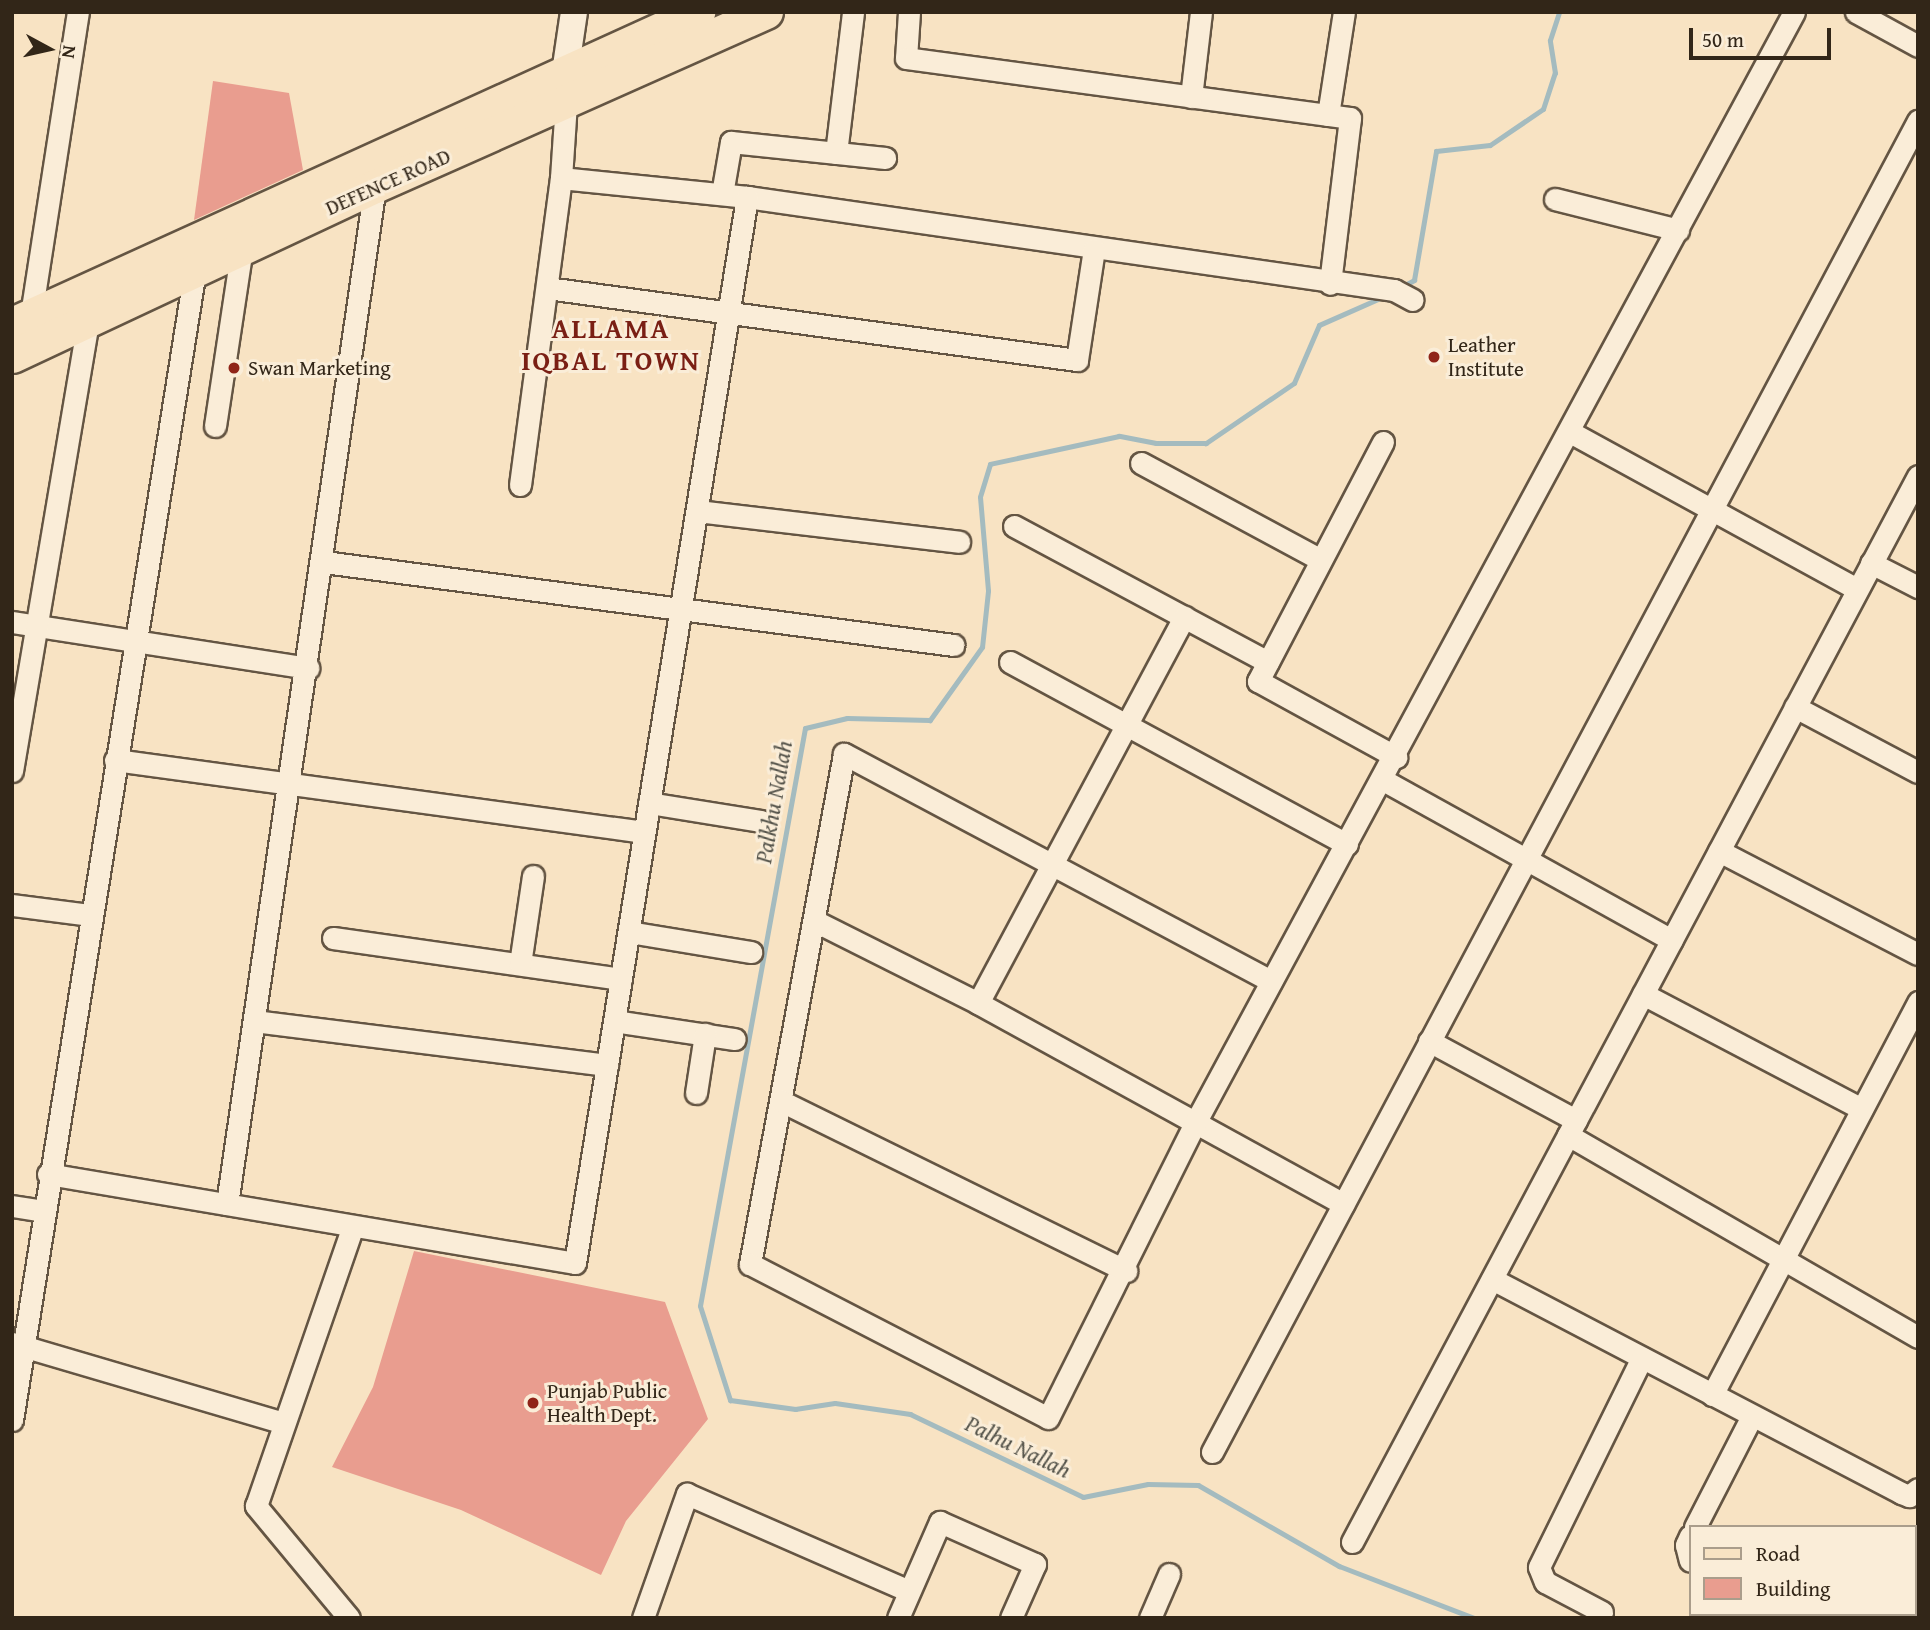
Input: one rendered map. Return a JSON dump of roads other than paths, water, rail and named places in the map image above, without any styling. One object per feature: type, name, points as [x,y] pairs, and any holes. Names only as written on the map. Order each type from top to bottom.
[{"type":"main road","name":"DEFENCE ROAD","points":[[612,67],[698,12]]},
{"type":"main road","name":"DEFENCE ROAD","points":[[12,356],[88,320],[214,253],[549,95],[612,67],[766,12]]},
{"type":"main road","name":"DEFENCE ROAD","points":[[21,320],[214,253],[375,186],[549,95]]},
{"type":"street","points":[[21,320],[78,12]]},
{"type":"street","points":[[520,485],[561,178],[549,95],[574,12]]},
{"type":"street","points":[[836,153],[853,12]]},
{"type":"street","points":[[909,12],[906,58],[1350,118],[1330,284]]},
{"type":"street","points":[[1191,97],[1201,12]]},
{"type":"street","points":[[1328,115],[1344,12]]},
{"type":"street","points":[[1271,981],[844,754],[750,1264],[1048,1418],[1126,1270],[1195,1123],[1396,757],[1794,12]]},
{"type":"street","points":[[1856,12],[1918,46]]},
{"type":"street","points":[[1212,1452],[1918,121]]},
{"type":"street","points":[[722,194],[731,142],[885,158]]},
{"type":"street","points":[[561,178],[747,197],[1330,284],[1394,290],[1413,300]]},
{"type":"street","points":[[227,1205],[324,562],[375,186]]},
{"type":"street","points":[[48,1174],[575,1263],[747,197]]},
{"type":"street","points":[[1555,199],[1678,230]]},
{"type":"street","points":[[547,288],[1077,360],[1094,248]]},
{"type":"street","points":[[214,253],[215,426]]},
{"type":"street","points":[[12,1420],[17,1344],[42,1211],[132,640],[214,253]]},
{"type":"street","points":[[12,771],[88,320]]},
{"type":"street","points":[[1570,432],[1710,511],[1857,589]]},
{"type":"street","points":[[1383,442],[1258,681],[1396,757]]},
{"type":"street","points":[[1141,463],[1321,560]]},
{"type":"street","points":[[1353,1542],[1918,476]]},
{"type":"street","points":[[696,511],[959,542]]},
{"type":"street","points":[[1014,526],[1268,662]]},
{"type":"street","points":[[324,562],[681,607],[954,646]]},
{"type":"street","points":[[1871,563],[1918,587]]},
{"type":"street","points":[[978,1003],[1184,617]]},
{"type":"street","points":[[12,622],[308,668]]},
{"type":"street","points":[[1010,662],[1347,844]]},
{"type":"street","points":[[1795,707],[1918,772]]},
{"type":"street","points":[[115,760],[645,832]]},
{"type":"street","points":[[1383,780],[1672,940]]},
{"type":"street","points":[[649,803],[762,821]]},
{"type":"street","points":[[1719,851],[1918,954]]},
{"type":"street","points":[[520,964],[533,876]]},
{"type":"street","points":[[12,905],[90,915]]},
{"type":"street","points":[[814,921],[978,1003],[1343,1204]]},
{"type":"street","points":[[629,932],[751,952]]},
{"type":"street","points":[[333,938],[621,979]]},
{"type":"street","points":[[1643,994],[1862,1109]]},
{"type":"street","points":[[1712,1395],[1918,1002]]},
{"type":"street","points":[[254,1021],[607,1065]]},
{"type":"street","points":[[614,1021],[735,1039]]},
{"type":"street","points":[[696,1093],[705,1034]]},
{"type":"street","points":[[1429,1041],[1784,1259],[1918,1337]]},
{"type":"street","points":[[781,1101],[1126,1270]]},
{"type":"street","points":[[12,1206],[42,1211]]},
{"type":"street","points":[[349,1618],[256,1506],[281,1422],[354,1226]]},
{"type":"street","points":[[1492,1279],[1900,1493],[1909,1496],[1918,1489]]},
{"type":"street","points":[[17,1344],[281,1422]]},
{"type":"street","points":[[1601,1612],[1545,1582],[1539,1567],[1642,1358]]},
{"type":"street","points":[[1696,1525],[1752,1416]]},
{"type":"street","points":[[643,1618],[687,1494],[909,1591]]},
{"type":"street","points":[[898,1618],[940,1522],[1035,1564],[1011,1618]]},
{"type":"street","points":[[1150,1618],[1169,1574]]},
{"type":"waterway","name":"Palkhu Nallah","points":[[1401,287],[1414,280],[1436,151],[1490,145],[1543,109],[1555,73],[1550,40],[1559,12]]},
{"type":"waterway","name":"Palkhu Nallah","points":[[1387,295],[1319,325],[1294,383],[1206,443],[1156,443],[1119,436],[990,464],[980,497],[988,591],[982,647],[930,720],[847,718],[805,728],[700,1306],[730,1400],[795,1409],[835,1403],[910,1414],[1083,1497],[1148,1484],[1198,1485],[1339,1566],[1474,1618]]},
{"type":"place","name":"Leather Institute","points":[[1434,357]]},
{"type":"place","name":"Swan Marketing","points":[[234,368]]},
{"type":"place","name":"Punjab Public Health Dept.","points":[[533,1403]]},
{"type":"district","name":"ALLAMA IQBAL TOWN","points":[[611,344]]},
{"type":"water label","name":"Palhu Nallah","points":[[1018,1447]]}]
